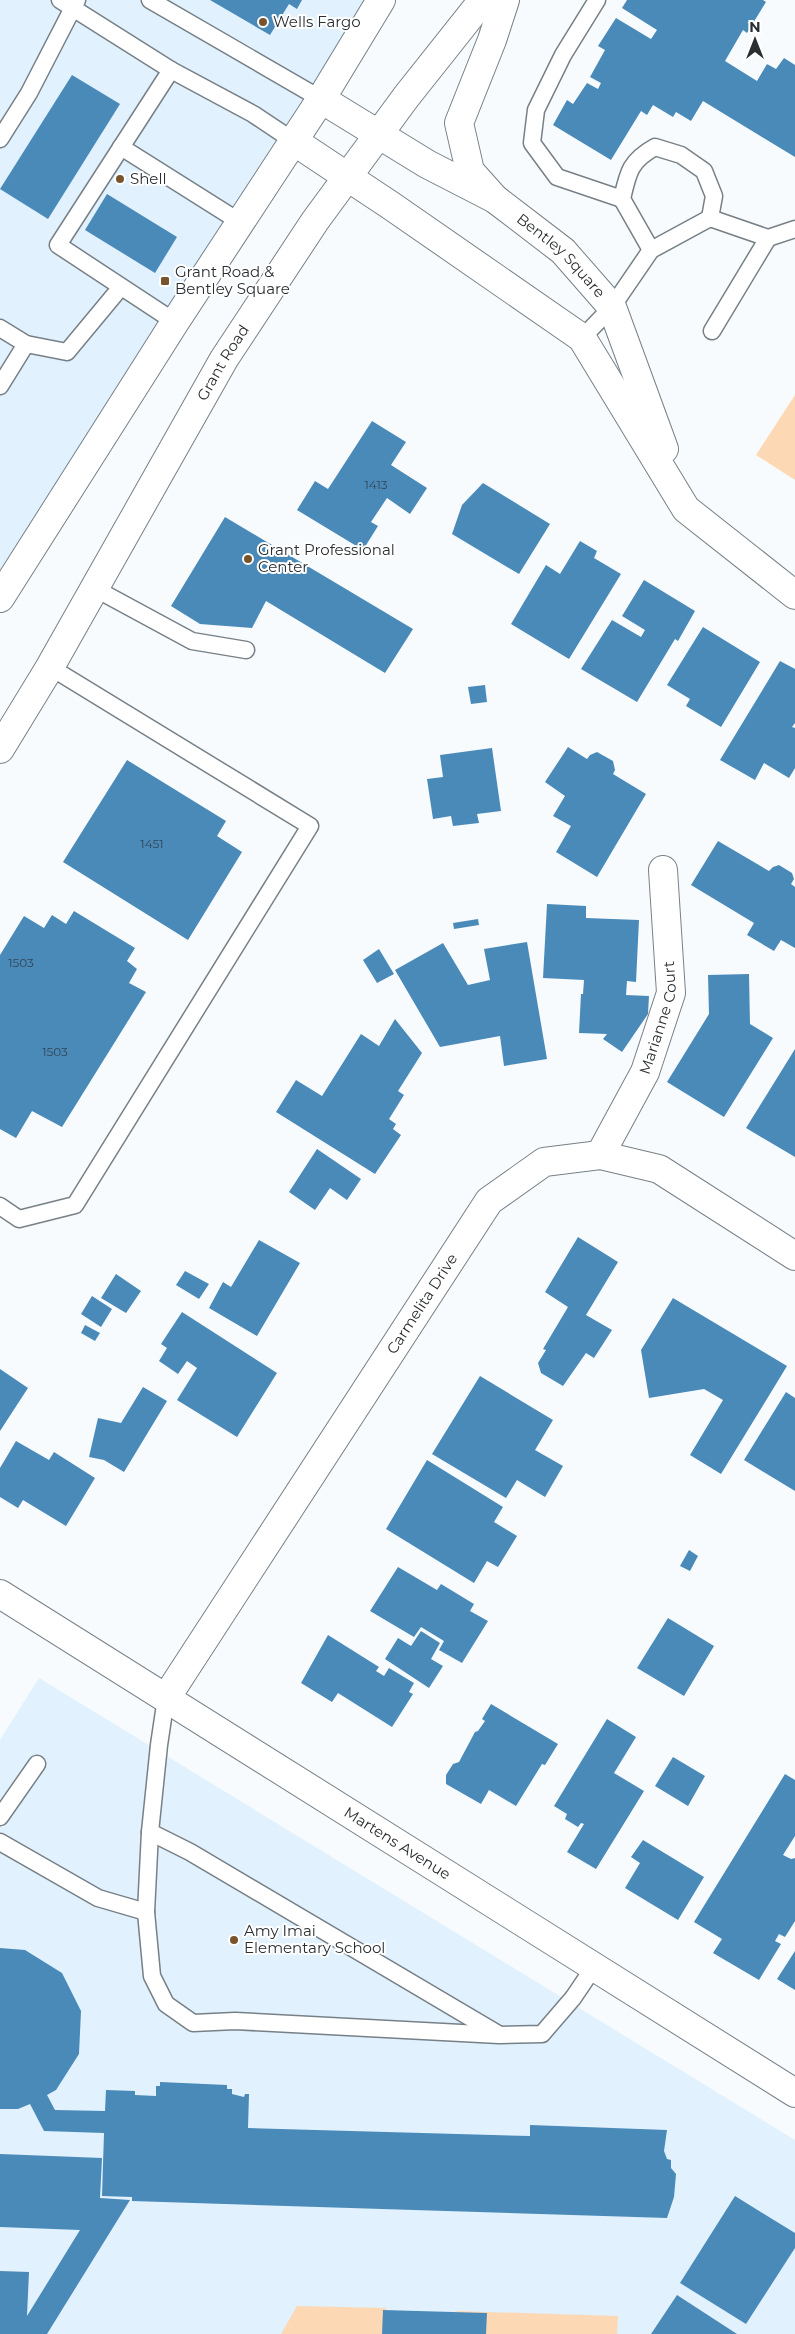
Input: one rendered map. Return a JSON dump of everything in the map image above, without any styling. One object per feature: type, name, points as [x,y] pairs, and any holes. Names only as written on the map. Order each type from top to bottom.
[{"type":"street","points":[[0,598],[175,322],[320,99],[381,0]]},
{"type":"street","name":"Grant Road","points":[[0,748],[50,667],[224,359],[315,221],[406,97],[483,0]]},
{"type":"street","points":[[495,199],[470,171],[459,123],[492,40],[505,0]]},
{"type":"street","name":"Bentley Square","points":[[320,99],[427,164],[495,199],[563,251],[612,308],[686,509]]},
{"type":"street","points":[[292,140],[349,177],[582,338],[686,509],[795,595]]},
{"type":"street","name":"Marianne Court","points":[[600,1155],[644,1072],[671,993],[663,870]]},
{"type":"street","name":"Carmelita Drive","points":[[166,1698],[489,1202],[544,1162],[600,1155],[659,1169],[795,1256]]},
{"type":"street","name":"Martens Avenue","points":[[0,1594],[795,2092]]},
{"type":"lane","points":[[150,0],[320,99]]},
{"type":"lane","points":[[598,0],[563,55],[536,110],[532,143],[557,177],[622,199],[651,250]]},
{"type":"lane","points":[[0,139],[28,93],[70,3],[171,70],[253,114],[292,140]]},
{"type":"lane","points":[[171,70],[58,245],[175,322]]},
{"type":"lane","points":[[121,147],[240,222]]},
{"type":"lane","points":[[622,199],[628,172],[640,156],[655,147],[681,155],[704,171],[714,196],[710,218]]},
{"type":"lane","points":[[582,338],[612,308],[651,250],[710,218],[768,238],[795,229]]},
{"type":"lane","points":[[712,331],[768,238]]},
{"type":"lane","points":[[0,328],[26,344],[67,352],[121,287]]},
{"type":"lane","points":[[0,386],[26,344]]},
{"type":"lane","points":[[94,588],[192,641],[246,650]]},
{"type":"lane","points":[[0,1206],[19,1218],[75,1204],[310,826],[50,667]]},
{"type":"lane","points":[[166,1698],[158,1745],[150,1832],[146,1912],[152,1976],[166,2004],[194,2023],[235,2021],[498,2035],[542,2034],[573,1998],[594,1967]]},
{"type":"lane","points":[[0,1817],[37,1764]]},
{"type":"lane","points":[[150,1832],[190,1852],[498,2035]]},
{"type":"lane","points":[[0,1842],[98,1898],[146,1912]]},
{"type":"shaded area","points":[[0,0],[381,0],[0,598]]},
{"type":"shaded area","points":[[795,395],[795,480],[756,455]]},
{"type":"shaded area","name":"Amy Imai Elementary School","points":[[39,1678],[795,2140],[795,2334],[0,2334],[0,1740]]},
{"type":"shaded area","points":[[297,2306],[386,2308],[382,2334],[281,2334]]},
{"type":"shaded area","points":[[456,2311],[618,2316],[617,2334],[456,2334]]},
{"type":"building","name":"Wells Fargo","points":[[210,0],[302,0],[297,9],[289,4],[270,35]]},
{"type":"building","points":[[627,0],[763,0],[766,2],[747,33],[743,30],[725,61],[757,81],[767,64],[776,69],[784,58],[795,65],[795,157],[703,101],[691,121],[676,112],[673,117],[653,105],[647,115],[641,111],[611,160],[553,125],[567,100],[573,104],[587,83],[598,89],[601,83],[590,77],[605,50],[598,46],[616,18],[651,39],[657,30],[622,8]]},
{"type":"building","points":[[72,75],[120,104],[48,219],[0,189]]},
{"type":"building","points":[[107,194],[177,237],[155,273],[85,230]]},
{"type":"building","points":[[372,421],[406,442],[391,465],[427,488],[410,514],[387,498],[371,522],[378,526],[363,550],[297,510],[315,481],[328,489]]},
{"type":"building","points":[[483,483],[550,524],[519,574],[452,534],[462,505]]},
{"type":"building","name":"Grant Professional Center","points":[[225,517],[413,629],[385,673],[266,601],[252,628],[200,624],[171,606]]},
{"type":"building","points":[[580,541],[597,551],[594,558],[621,574],[569,659],[511,624],[546,565],[560,574]]},
{"type":"building","points":[[644,580],[695,611],[678,641],[675,639],[637,702],[581,669],[612,620],[641,637],[645,630],[622,616]]},
{"type":"building","points":[[703,627],[760,662],[721,727],[686,706],[690,699],[667,685]]},
{"type":"building","points":[[780,661],[795,669],[795,723],[792,727],[795,728],[795,768],[789,778],[764,763],[755,780],[720,760]]},
{"type":"building","points":[[485,685],[487,702],[471,704],[468,687]]},
{"type":"building","points":[[568,747],[587,759],[590,755],[597,752],[613,761],[615,770],[613,774],[646,794],[597,877],[556,852],[571,826],[553,816],[565,796],[545,782]]},
{"type":"building","points":[[492,748],[501,811],[477,814],[479,823],[453,826],[451,816],[433,819],[427,779],[443,777],[440,755]]},
{"type":"building","points":[[127,760],[226,821],[217,836],[242,852],[188,940],[63,862]]},
{"type":"building","points":[[718,841],[769,871],[779,865],[792,873],[794,879],[791,884],[795,887],[795,948],[781,940],[774,951],[747,935],[754,923],[691,885]]},
{"type":"building","points":[[547,904],[586,906],[586,918],[639,920],[636,982],[627,981],[626,995],[649,996],[648,1014],[622,1052],[603,1039],[607,1034],[579,1033],[581,994],[583,994],[584,980],[543,978]]},
{"type":"building","points":[[74,911],[135,948],[127,961],[137,969],[129,983],[146,992],[62,1127],[32,1111],[16,1138],[0,1129],[0,955],[24,916],[44,928],[52,915],[66,924]]},
{"type":"building","points":[[478,919],[479,925],[454,929],[453,923]]},
{"type":"building","points":[[527,942],[547,1059],[504,1066],[500,1036],[440,1047],[395,970],[443,943],[468,985],[490,980],[484,949]]},
{"type":"building","points":[[379,949],[394,974],[377,983],[363,960]]},
{"type":"building","points":[[749,974],[750,1024],[773,1038],[724,1117],[667,1082],[709,1014],[708,975]]},
{"type":"building","points":[[395,1019],[422,1053],[398,1091],[404,1095],[389,1119],[396,1124],[393,1129],[401,1135],[375,1174],[276,1112],[296,1080],[322,1096],[361,1034],[379,1046]]},
{"type":"building","points":[[795,1049],[795,1157],[746,1128]]},
{"type":"building","points":[[317,1149],[361,1179],[347,1200],[330,1188],[315,1210],[289,1192]]},
{"type":"building","points":[[578,1237],[618,1262],[586,1315],[612,1330],[594,1358],[586,1353],[563,1386],[541,1373],[538,1363],[546,1350],[543,1349],[568,1307],[545,1292]]},
{"type":"building","points":[[259,1240],[300,1263],[257,1336],[209,1308],[223,1282],[231,1287]]},
{"type":"building","points":[[185,1271],[209,1284],[199,1299],[176,1285]]},
{"type":"building","points":[[116,1274],[141,1291],[126,1313],[101,1298]]},
{"type":"building","points":[[92,1296],[112,1309],[101,1327],[81,1314]]},
{"type":"building","points":[[673,1298],[787,1366],[721,1474],[690,1455],[723,1400],[704,1389],[649,1398],[641,1350]]},
{"type":"building","points":[[182,1312],[277,1373],[237,1437],[177,1400],[197,1368],[187,1361],[178,1374],[159,1361],[167,1348],[161,1344]]},
{"type":"building","points":[[85,1325],[100,1333],[95,1341],[81,1333]]},
{"type":"building","points":[[0,1369],[28,1388],[0,1431]]},
{"type":"building","points":[[480,1376],[553,1420],[535,1450],[563,1466],[545,1497],[517,1480],[506,1498],[432,1454]]},
{"type":"building","points":[[143,1387],[167,1401],[124,1472],[104,1460],[89,1457],[98,1418],[121,1423]]},
{"type":"building","points":[[786,1392],[795,1398],[795,1491],[744,1460]]},
{"type":"building","points":[[16,1441],[49,1460],[54,1452],[95,1478],[66,1526],[23,1500],[18,1508],[0,1497],[0,1468]]},
{"type":"building","points":[[427,1460],[503,1507],[494,1522],[517,1536],[498,1567],[487,1561],[474,1583],[386,1529]]},
{"type":"building","points":[[689,1550],[698,1556],[690,1571],[680,1566]]},
{"type":"building","points":[[398,1567],[437,1590],[441,1584],[474,1604],[470,1611],[488,1621],[462,1663],[439,1650],[444,1641],[421,1627],[414,1637],[370,1611]]},
{"type":"building","points":[[668,1618],[714,1646],[684,1696],[637,1668]]},
{"type":"building","points":[[421,1631],[440,1643],[431,1659],[443,1666],[429,1688],[385,1659],[398,1638],[411,1646]]},
{"type":"building","points":[[328,1635],[379,1667],[376,1671],[384,1676],[389,1668],[414,1683],[409,1692],[413,1694],[392,1727],[338,1693],[332,1702],[301,1683]]},
{"type":"building","points":[[491,1704],[558,1744],[545,1765],[542,1764],[516,1806],[489,1790],[481,1804],[446,1784],[446,1775],[453,1764],[459,1762],[475,1732],[478,1731],[485,1721],[482,1719]]},
{"type":"building","points":[[607,1719],[636,1737],[614,1773],[644,1791],[596,1869],[567,1852],[584,1824],[581,1823],[578,1827],[565,1819],[567,1814],[554,1806]]},
{"type":"building","points":[[673,1757],[705,1776],[688,1806],[655,1786]]},
{"type":"building","points":[[785,1774],[795,1780],[795,1836],[783,1855],[791,1859],[795,1858],[795,1921],[785,1937],[779,1934],[775,1941],[781,1944],[759,1980],[713,1953],[722,1939],[694,1922]]},
{"type":"building","points":[[643,1840],[704,1877],[678,1920],[625,1888],[640,1863],[631,1857]]},
{"type":"building","points":[[0,1948],[25,1950],[62,1973],[81,2011],[79,2054],[56,2090],[47,2095],[55,2110],[105,2111],[106,2090],[135,2091],[135,2095],[156,2096],[156,2086],[160,2086],[160,2082],[227,2085],[227,2089],[232,2089],[232,2094],[244,2097],[245,2094],[249,2094],[248,2128],[530,2136],[530,2125],[667,2130],[664,2151],[667,2159],[671,2160],[671,2168],[676,2174],[674,2197],[667,2218],[132,2201],[132,2197],[102,2196],[104,2133],[44,2131],[30,2104],[18,2109],[0,2109]]},
{"type":"building","points":[[795,1951],[795,1990],[777,1979]]},
{"type":"building","points":[[0,2154],[102,2158],[100,2198],[130,2200],[47,2334],[0,2334],[0,2271],[29,2272],[27,2316],[80,2230],[0,2227]]},
{"type":"building","points":[[735,2196],[795,2233],[795,2248],[746,2324],[680,2283]]},
{"type":"building","points":[[677,2295],[737,2334],[651,2334]]},
{"type":"building","points":[[383,2310],[487,2313],[486,2334],[382,2334]]},
{"type":"place","name":"Wells Fargo","points":[[263,22]]},
{"type":"place","name":"Shell","points":[[120,179]]},
{"type":"place","name":"Grant Road & Bentley Square","points":[[165,281]]},
{"type":"place","name":"Grant Professional Center","points":[[248,559]]},
{"type":"place","name":"Amy Imai Elementary School","points":[[234,1940]]}]
